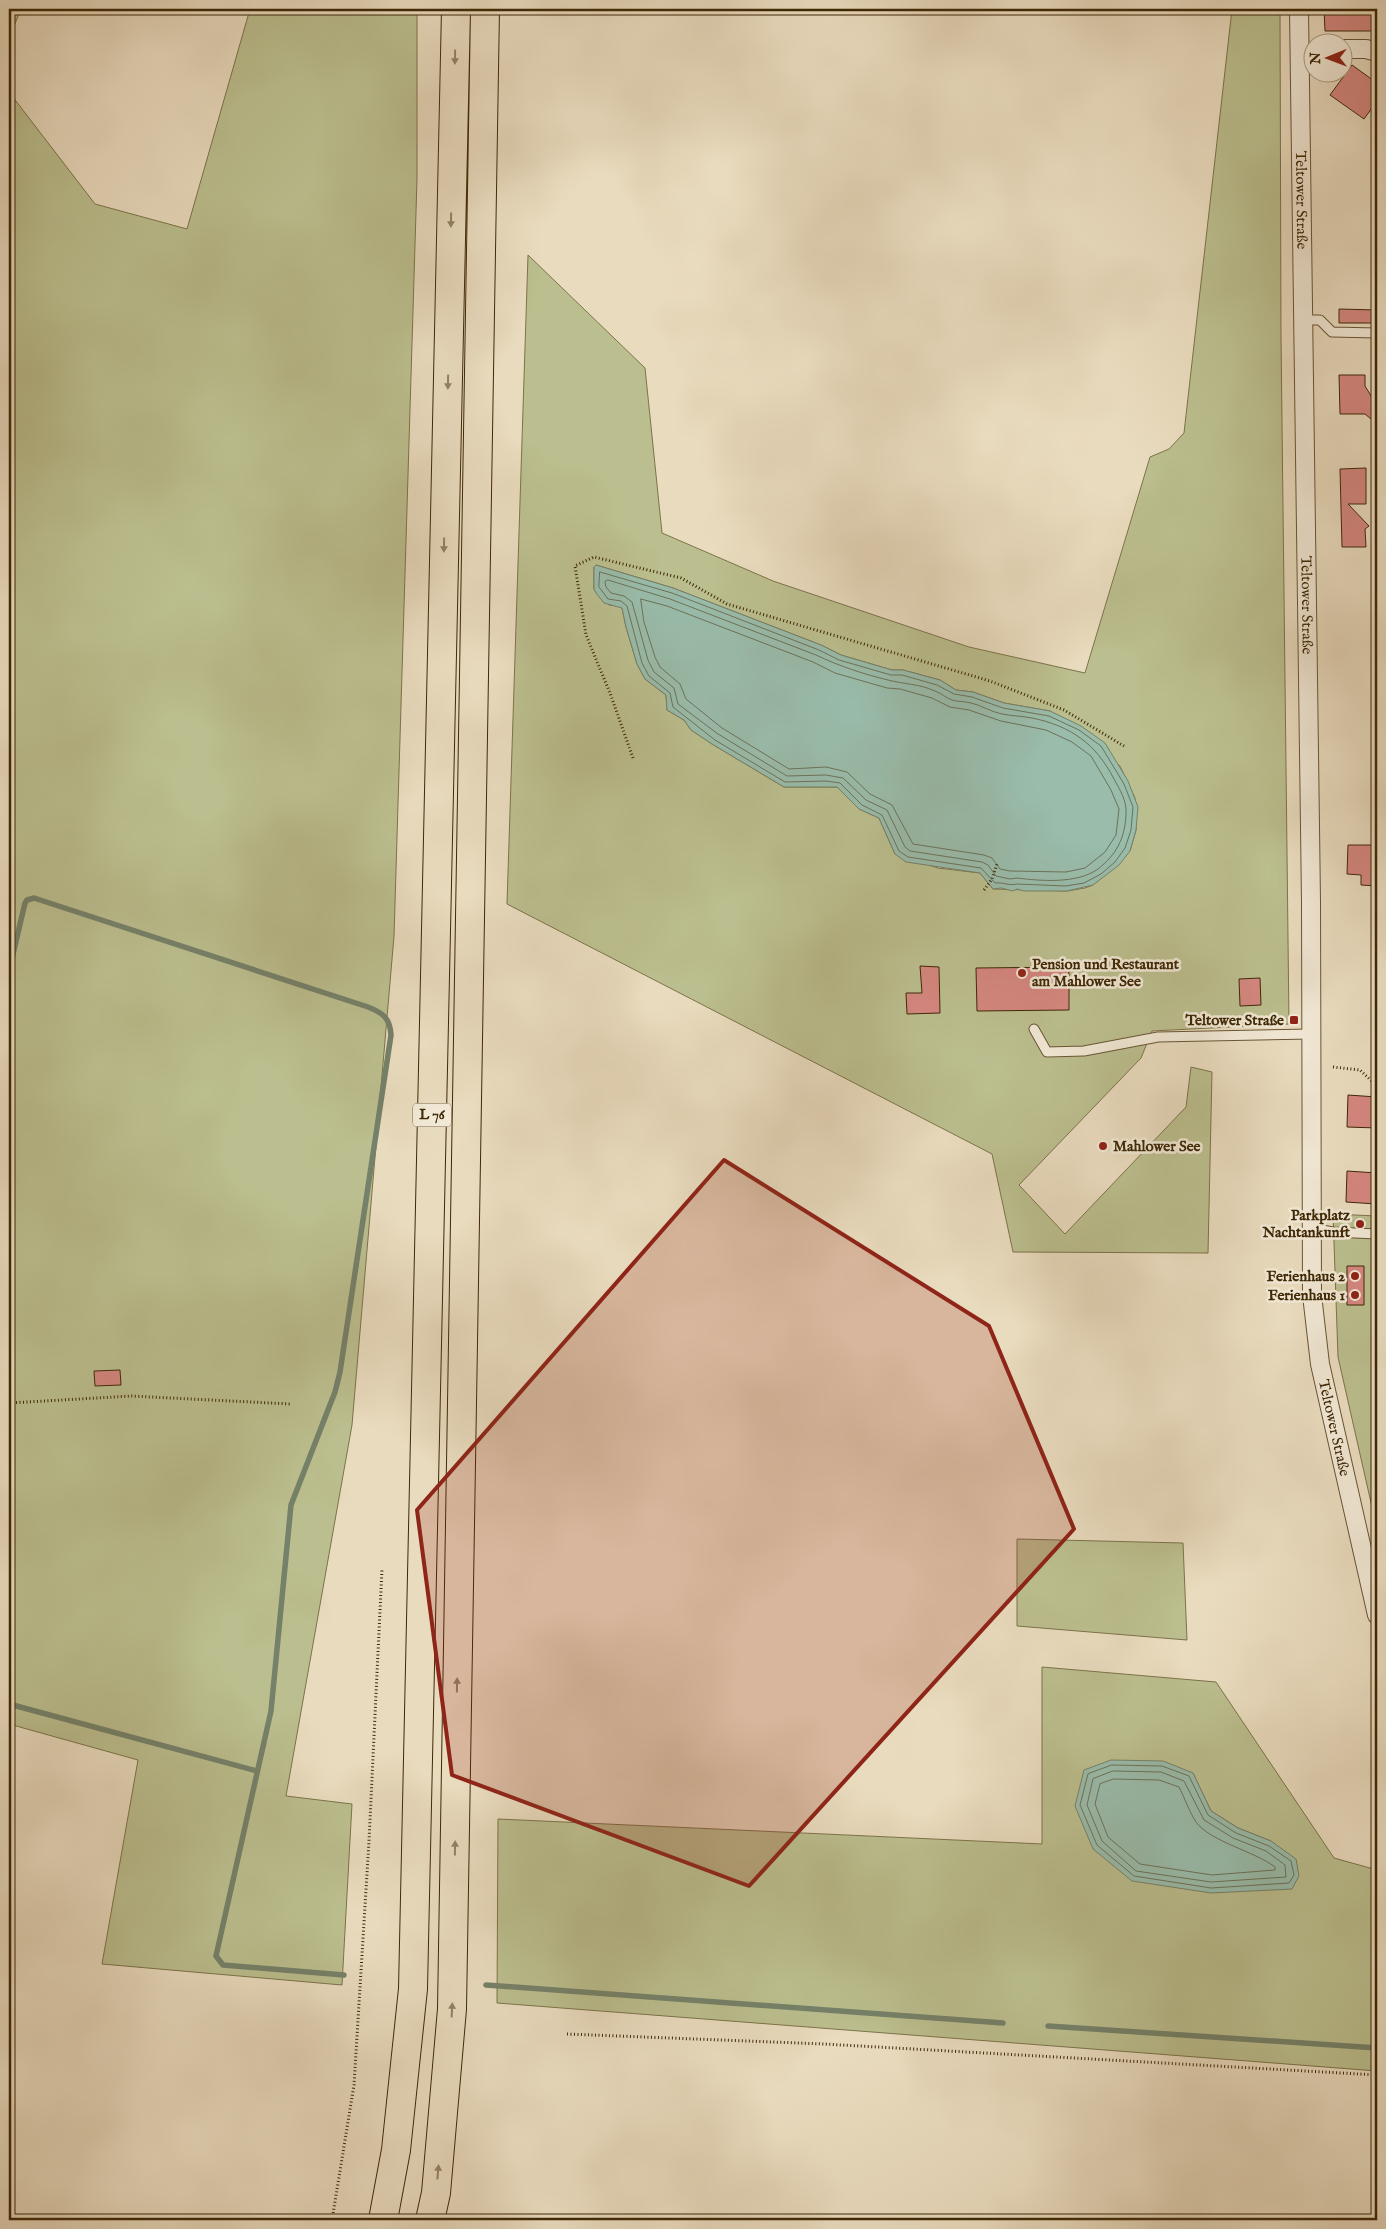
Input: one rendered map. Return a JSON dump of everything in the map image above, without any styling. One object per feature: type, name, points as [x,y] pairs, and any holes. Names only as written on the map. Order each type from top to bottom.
[{"type":"main road","name":"L 76","points":[[383,2220],[396,2150],[412,1989],[456,9]]},
{"type":"main road","name":"L 76","points":[[430,2220],[436,2193],[452,2009],[486,9]]},
{"type":"street","name":"Teltower Straße","points":[[1299,9],[1304,38]]},
{"type":"street","points":[[1354,49],[1366,49],[1377,52]]},
{"type":"street","name":"Teltower Straße","points":[[1306,82],[1302,320],[1311,1034],[1312,1295],[1320,1364],[1377,1616]]},
{"type":"lane","points":[[1302,320],[1320,320],[1332,332],[1377,333]]},
{"type":"lane","points":[[1034,1029],[1048,1052],[1084,1051],[1158,1037],[1311,1034]]},
{"type":"lane","points":[[1311,1228],[1333,1232],[1377,1234]]},
{"type":"lane","points":[[1377,1268],[1377,1279]]},
{"type":"path","points":[[633,758],[610,693],[586,635],[575,566],[594,557],[681,578],[727,604],[990,681],[1064,710],[1124,746]]},
{"type":"path","points":[[984,890],[992,879],[996,864]]},
{"type":"path","points":[[1333,1067],[1360,1070],[1377,1086]]},
{"type":"path","points":[[9,1403],[131,1396],[292,1404]]},
{"type":"path","points":[[332,2220],[354,2085],[370,1841],[382,1569]]},
{"type":"path","points":[[566,2034],[824,2044],[1342,2075],[1377,2075]]},
{"type":"highlighted area","points":[[724,1160],[989,1326],[1074,1529],[749,1886],[452,1775],[417,1510]]},
{"type":"shaded area","points":[[9,9],[13,9],[19,14],[9,38]]},
{"type":"shaded area","points":[[250,9],[417,9],[417,179],[394,936],[352,1425],[286,1796],[352,1804],[342,1985],[102,1964],[138,1760],[9,1724],[9,92],[95,204],[187,229]]},
{"type":"shaded area","points":[[1232,9],[1280,9],[1281,336],[1289,1024],[1152,1031],[1141,1058],[1019,1185],[1065,1234],[1186,1107],[1191,1067],[1212,1072],[1208,1253],[1013,1252],[992,1154],[507,904],[528,255],[645,368],[662,533],[773,581],[969,647],[1085,673],[1150,457],[1169,449],[1184,433]],"holes":[[[596,565],[673,588],[821,645],[841,655],[892,670],[903,670],[940,680],[956,690],[973,692],[1004,703],[1050,711],[1120,766],[1135,798],[1136,830],[1130,851],[1093,885],[1067,891],[993,889],[980,873],[938,868],[895,854],[879,818],[859,809],[837,787],[784,787],[712,744],[691,730],[684,720],[667,710],[666,695],[645,679],[637,664],[622,608],[609,605],[594,589],[594,567]]]},
{"type":"shaded area","points":[[1333,1214],[1377,1216],[1377,1529],[1338,1357]]},
{"type":"shaded area","points":[[1017,1539],[1183,1543],[1187,1640],[1017,1626]]},
{"type":"shaded area","points":[[1042,1667],[1216,1682],[1334,1858],[1377,1870],[1377,2071],[497,2003],[498,1819],[1042,1844]],"holes":[[[1193,1773],[1211,1811],[1238,1828],[1271,1841],[1093,1849]]]},
{"type":"water","points":[[596,565],[673,588],[821,645],[841,655],[892,670],[903,670],[940,680],[956,690],[973,692],[1004,703],[1050,711],[1081,726],[1105,743],[1128,781],[1138,807],[1136,830],[1130,851],[1119,865],[1093,885],[1067,891],[993,889],[980,873],[906,862],[895,854],[879,818],[859,809],[837,787],[784,787],[712,744],[691,730],[684,720],[667,710],[666,695],[645,679],[637,664],[622,608],[604,603],[594,589],[594,567]]},
{"type":"water","points":[[1111,1760],[1163,1761],[1193,1773],[1211,1811],[1238,1828],[1271,1841],[1296,1859],[1299,1876],[1292,1889],[1211,1893],[1132,1881],[1093,1849],[1075,1806],[1084,1770]]},
{"type":"building","points":[[1324,9],[1377,9],[1377,31],[1325,31]]},
{"type":"building","points":[[1354,66],[1377,83],[1377,101],[1364,119],[1330,95],[1340,82],[1354,82]]},
{"type":"building","points":[[1339,309],[1377,310],[1377,323],[1339,323]]},
{"type":"building","points":[[1339,375],[1365,375],[1365,386],[1373,399],[1377,399],[1377,424],[1365,414],[1340,414]]},
{"type":"building","points":[[1366,468],[1366,504],[1348,504],[1369,526],[1365,529],[1366,547],[1342,547],[1340,469]]},
{"type":"building","points":[[1348,845],[1377,845],[1377,886],[1361,885],[1361,875],[1347,874]]},
{"type":"building","points":[[920,966],[939,967],[940,1013],[907,1014],[906,993],[922,993]]},
{"type":"building","points":[[1069,967],[1069,1010],[977,1011],[976,968]]},
{"type":"building","points":[[1260,978],[1261,1005],[1240,1006],[1239,979]]},
{"type":"building","points":[[1348,1095],[1377,1097],[1377,1128],[1347,1127]]},
{"type":"building","points":[[1347,1171],[1377,1173],[1376,1204],[1346,1202]]},
{"type":"building","points":[[1347,1266],[1364,1266],[1364,1305],[1347,1305]]},
{"type":"building","points":[[120,1370],[121,1385],[95,1386],[94,1371]]},
{"type":"waterway","points":[[9,971],[25,903],[27,900],[34,898],[368,1007],[382,1014],[389,1024],[391,1035],[340,1372],[335,1392],[291,1505],[271,1711],[216,1956],[223,1965],[344,1975]]},
{"type":"waterway","points":[[9,1704],[257,1771]]},
{"type":"waterway","points":[[486,1985],[1003,2023]]},
{"type":"waterway","points":[[1048,2026],[1377,2048]]},
{"type":"place","name":"Pension und Restaurant am Mahlower See","points":[[1022,973]]},
{"type":"place","name":"Teltower Straße","points":[[1294,1020]]},
{"type":"place","name":"Mahlower See","points":[[1103,1146]]},
{"type":"place","name":"Parkplatz Nachtankunft","points":[[1360,1224]]},
{"type":"place","name":"Ferienhaus 2","points":[[1355,1276]]},
{"type":"place","name":"Ferienhaus 1","points":[[1355,1295]]}]
